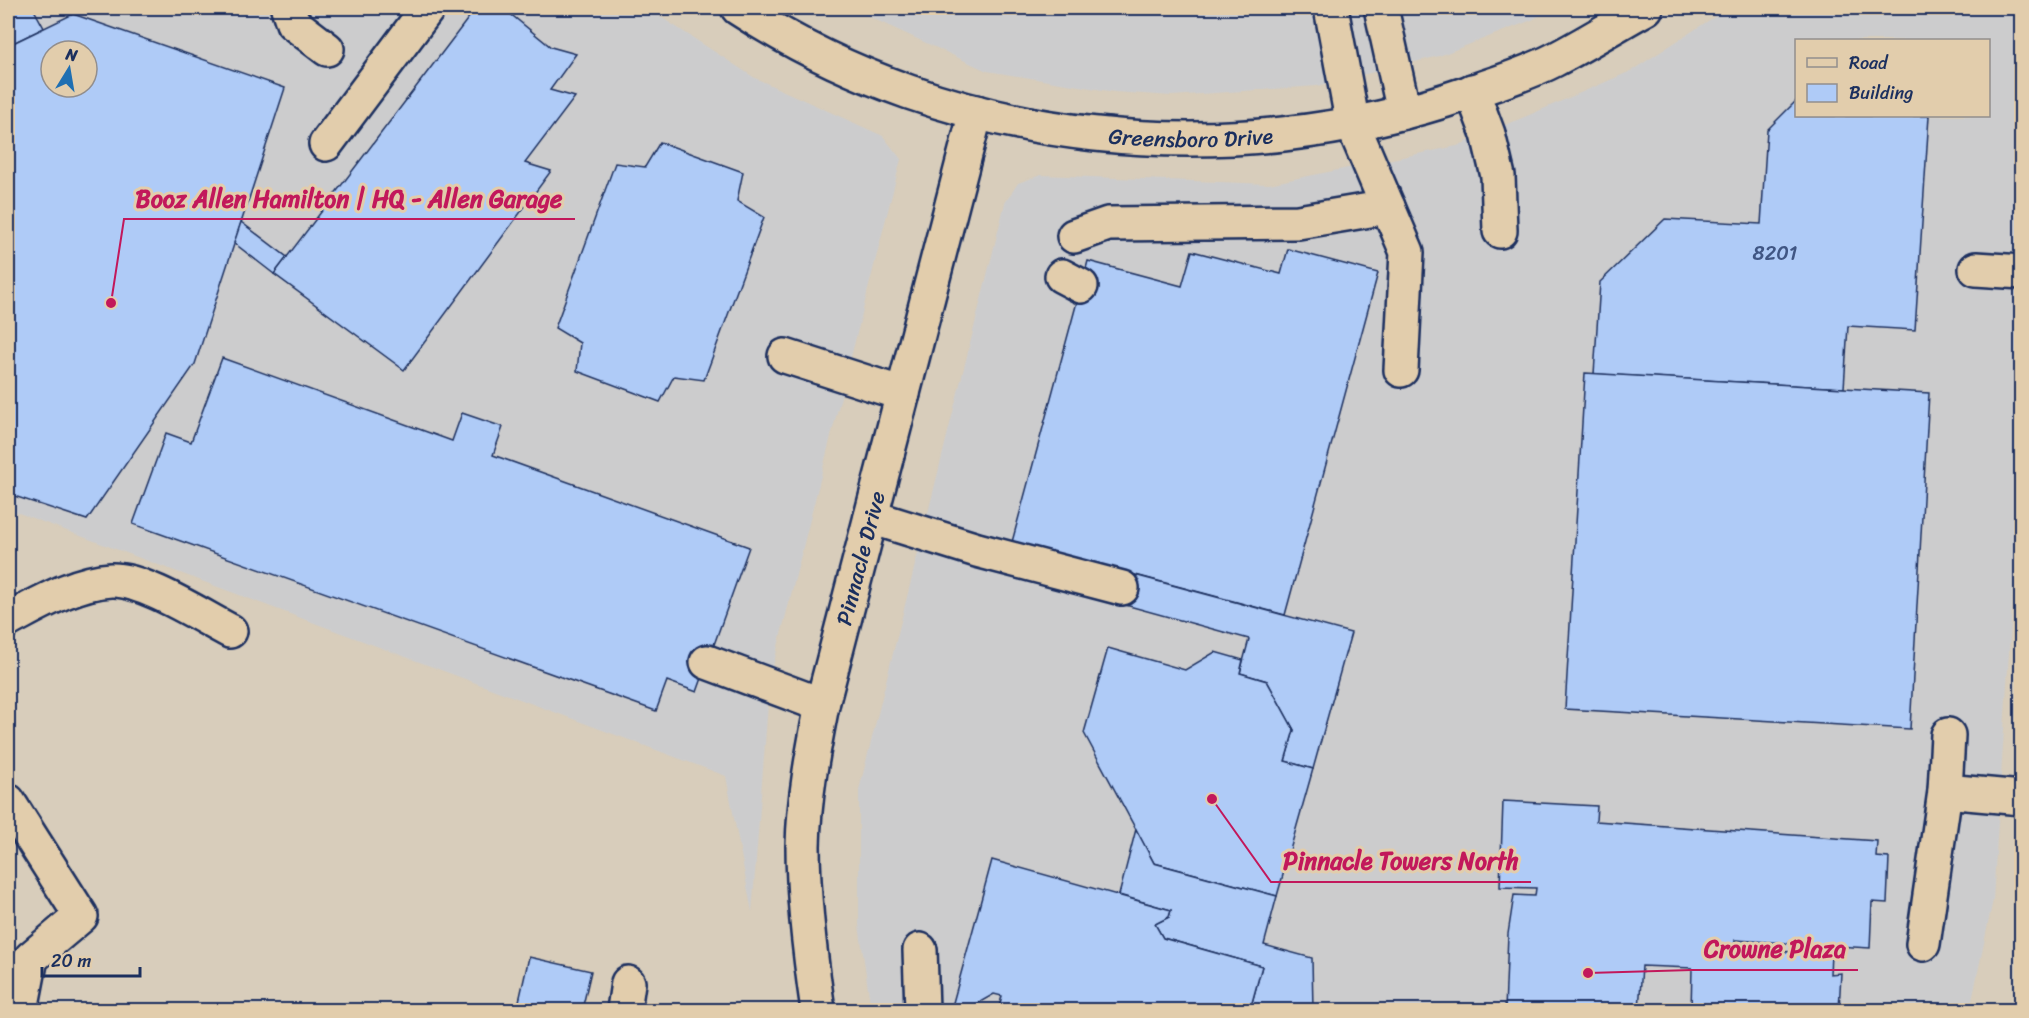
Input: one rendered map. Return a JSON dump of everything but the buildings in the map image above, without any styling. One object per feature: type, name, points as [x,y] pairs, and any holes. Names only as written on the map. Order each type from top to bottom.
[{"type":"street","points":[[288,8],[293,23],[327,49]]},
{"type":"street","points":[[326,144],[428,8]]},
{"type":"street","name":"Greensboro Drive","points":[[738,8],[818,53],[896,87],[976,112],[1064,130],[1125,137],[1193,140],[1280,136],[1353,125],[1404,112],[1472,92],[1553,61],[1646,8]]},
{"type":"street","points":[[1331,8],[1353,125],[1407,252],[1401,370]]},
{"type":"street","points":[[1381,8],[1404,112]]},
{"type":"street","points":[[1472,92],[1488,134],[1498,176],[1500,231]]},
{"type":"street","name":"Pinnacle Drive","points":[[818,1011],[807,921],[803,844],[812,755],[822,705],[976,112]]},
{"type":"street","points":[[1074,236],[1108,224],[1298,222],[1388,207]]},
{"type":"street","points":[[1976,269],[2022,272]]},
{"type":"street","points":[[785,356],[903,394]]},
{"type":"street","points":[[871,518],[977,550],[1056,562],[1122,588]]},
{"type":"street","points":[[8,620],[70,591],[114,579],[158,593],[230,631]]},
{"type":"street","points":[[707,662],[822,705]]},
{"type":"street","points":[[1923,944],[1945,791],[1948,735]]},
{"type":"street","points":[[1945,791],[2022,798]]},
{"type":"street","points":[[8,801],[81,916],[31,958],[21,1011]]},
{"type":"street","points":[[920,950],[922,1011]]},
{"type":"shaded area","points":[[8,8],[647,8],[755,78],[883,136],[901,159],[770,678],[752,912],[726,776],[8,509]]},
{"type":"shaded area","points":[[850,8],[1552,8],[1532,20],[1439,56],[1317,86],[1172,96],[1115,92],[987,71]]},
{"type":"shaded area","points":[[1728,8],[2021,8],[2021,467],[1993,900],[1970,1010],[871,1010],[859,925],[859,790],[1005,203],[1018,183],[1041,175],[1269,184],[1457,146],[1631,71]]},
{"type":"place","name":"Booz Allen Hamilton | HQ - Allen Garage","points":[[111,303]]},
{"type":"place","name":"Pinnacle Towers North","points":[[1212,799]]},
{"type":"place","name":"Crowne Plaza","points":[[1588,973]]}]
